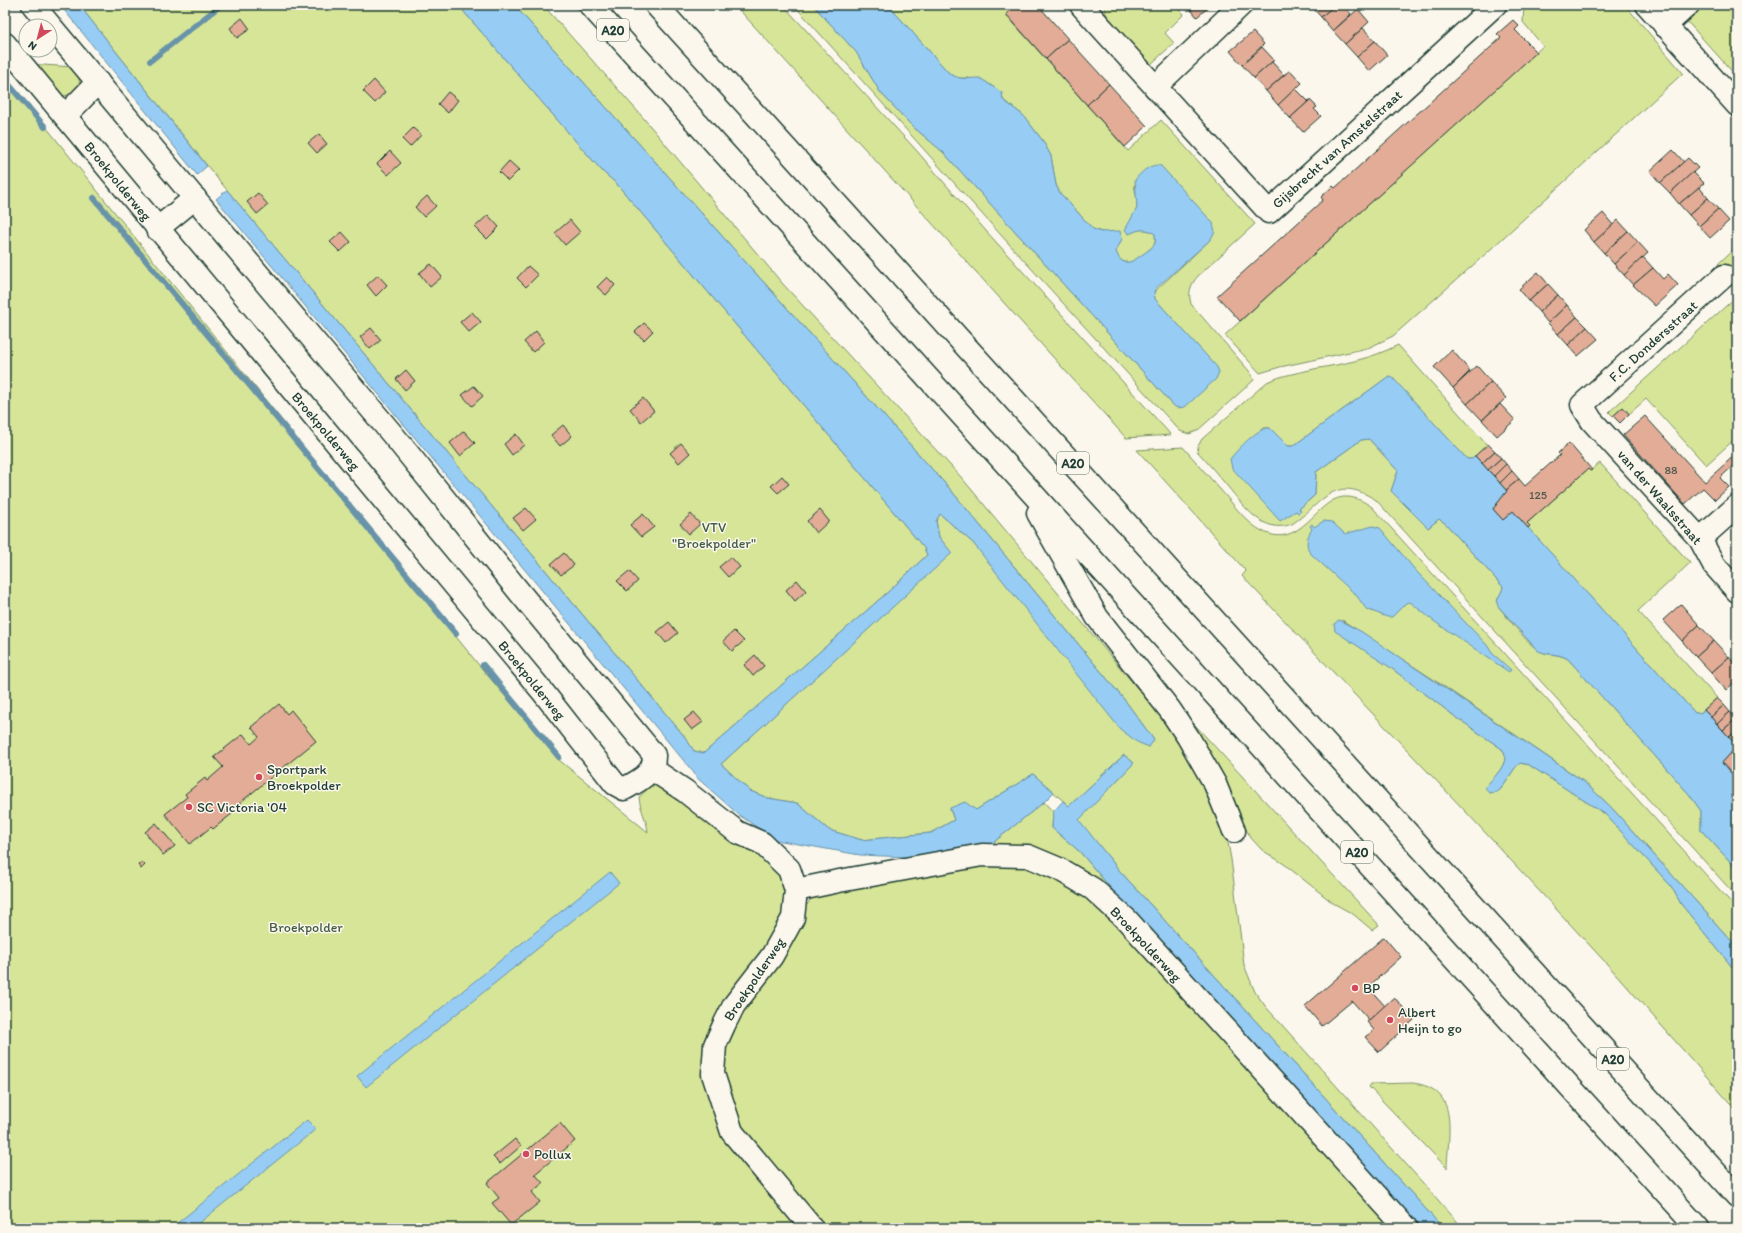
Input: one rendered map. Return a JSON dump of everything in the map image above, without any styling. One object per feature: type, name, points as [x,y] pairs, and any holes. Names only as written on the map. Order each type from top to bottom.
[{"type":"main road","points":[[33,5],[398,441],[521,594],[654,755],[652,769]]},
{"type":"main road","name":"A20","points":[[590,5],[1698,1228]]},
{"type":"main road","name":"A20","points":[[656,5],[1737,1196]]},
{"type":"main road","name":"Gijsbrecht van Amstelstraat","points":[[1081,5],[1269,212],[1495,5]]},
{"type":"main road","points":[[1155,87],[1241,5]]},
{"type":"main road","points":[[1647,5],[1737,105]]},
{"type":"main road","points":[[1665,26],[1688,5]]},
{"type":"main road","name":"Broekpolderweg","points":[[5,44],[157,229],[543,692],[615,784],[624,789],[642,779],[652,769],[684,791],[737,832],[762,843],[789,869],[796,890],[793,918],[772,956],[734,1005],[715,1045],[713,1074],[732,1132],[812,1228]]},
{"type":"main road","points":[[65,116],[98,82]]},
{"type":"main road","points":[[157,229],[195,198]]},
{"type":"main road","name":"F.C. Dondersstraat","points":[[1582,405],[1724,276]]},
{"type":"main road","name":"van der Waalsstraat","points":[[1582,405],[1592,420],[1700,539],[1714,565],[1737,591]]},
{"type":"main road","name":"A20","points":[[1016,476],[1097,617],[1170,710],[1188,737],[1215,784],[1234,831]]},
{"type":"main road","points":[[1700,539],[1737,506]]},
{"type":"main road","name":"Broekpolderweg","points":[[796,890],[982,855],[1028,856],[1059,869],[1093,890],[1126,920],[1406,1228]]},
{"type":"green space","name":"VTV \"Broekpolder\"","points":[[79,5],[458,5],[579,145],[604,173],[616,183],[924,548],[927,555],[889,591],[704,753],[694,751],[685,737],[217,178]]},
{"type":"green space","points":[[514,5],[543,5],[640,114],[782,283],[961,477],[1163,719],[1196,767],[1226,832],[1231,859],[1244,965],[1255,992],[1266,1007],[1463,1228],[1443,1228],[1119,870],[1078,820],[1134,763],[1124,755],[1069,806],[1033,774],[976,810],[950,809],[954,820],[930,833],[862,840],[829,830],[797,803],[768,798],[750,791],[721,764],[951,553],[939,537],[936,521],[940,514],[973,543],[1154,740],[1127,703],[950,489]]},
{"type":"green space","points":[[735,5],[783,5],[916,150],[986,231],[1171,435],[1126,438]]},
{"type":"green space","points":[[794,5],[813,5],[856,52],[880,92],[912,126],[943,152],[1174,406],[1219,372],[1155,299],[1154,292],[1210,240],[1134,185],[1137,199],[1137,209],[1132,218],[1131,233],[1134,231],[1146,230],[1155,233],[1155,242],[1148,251],[1133,261],[1125,262],[1120,260],[1117,256],[1116,250],[1122,239],[1093,229],[1060,193],[1056,185],[1051,156],[1043,141],[1023,115],[1003,100],[1002,93],[986,82],[968,78],[957,78],[949,73],[888,5],[1011,5],[1011,9],[1006,15],[1128,151],[1161,120],[1255,224],[1198,276],[1190,289],[1191,304],[1250,372],[1254,380],[1197,431],[1189,434],[1180,431]]},
{"type":"green space","points":[[1105,5],[1175,5],[1184,14],[1165,33],[1174,43],[1150,65],[1109,20],[1105,11]]},
{"type":"green space","points":[[1524,5],[1625,5],[1683,73],[1480,259],[1393,336],[1368,348],[1280,367],[1260,373],[1225,335],[1543,46],[1523,22]]},
{"type":"green space","points":[[1698,5],[1737,5],[1737,77],[1684,18]]},
{"type":"green space","points":[[27,64],[74,67],[79,78],[79,87],[73,93],[61,96]]},
{"type":"green space","name":"Broekpolder","points":[[5,76],[478,664],[559,760],[648,832],[639,797],[651,786],[660,785],[777,867],[784,886],[784,906],[807,905],[812,897],[964,867],[1012,865],[1032,867],[1051,873],[1096,902],[1396,1228],[5,1228]]},
{"type":"green space","points":[[1737,246],[1737,286],[1718,264]]},
{"type":"green space","points":[[1737,296],[1737,437],[1706,465],[1646,399],[1629,414],[1623,407],[1613,416],[1609,412]]},
{"type":"green space","points":[[1398,345],[1486,444],[1488,444],[1472,459],[1467,459],[1389,376],[1293,446],[1288,446],[1270,428],[1263,428],[1230,459],[1293,512],[1296,511],[1299,513],[1301,511],[1299,509],[1315,495],[1316,472],[1361,440],[1369,439],[1398,471],[1391,491],[1428,528],[1439,519],[1446,524],[1503,587],[1497,601],[1498,606],[1523,636],[1538,650],[1568,659],[1689,794],[1701,811],[1701,830],[1737,869],[1737,897],[1376,500],[1361,492],[1349,489],[1339,490],[1330,494],[1292,524],[1272,526],[1255,517],[1248,510],[1197,451],[1202,439],[1267,382],[1290,374],[1346,363],[1378,354]]},
{"type":"green space","points":[[1183,447],[1247,520],[1262,531],[1276,535],[1288,534],[1299,529],[1327,504],[1336,499],[1347,497],[1354,498],[1372,507],[1737,909],[1737,947],[1610,806],[1583,781],[1436,681],[1342,620],[1391,668],[1453,715],[1502,749],[1505,754],[1505,759],[1501,769],[1485,787],[1500,790],[1520,763],[1529,765],[1605,814],[1671,886],[1681,904],[1737,973],[1737,1111],[1607,964],[1467,813],[1242,576],[1246,571],[1137,450]]},
{"type":"green space","points":[[1600,463],[1690,563],[1638,611],[1717,698],[1700,713],[1695,713],[1528,528],[1530,526],[1527,523],[1588,469],[1590,471]]},
{"type":"green space","points":[[1172,700],[1379,925],[1372,930],[1353,914],[1333,903],[1284,864],[1262,850],[1251,838]]},
{"type":"green space","points":[[1044,802],[1053,812],[1052,828],[1080,852],[1145,929],[1111,895],[989,846]]},
{"type":"green space","points":[[1413,1083],[1428,1087],[1438,1094],[1445,1103],[1449,1127],[1447,1168],[1369,1087],[1371,1084]]},
{"type":"water","points":[[60,5],[79,5],[207,166],[197,175]]},
{"type":"water","points":[[458,5],[514,5],[950,489],[1127,703],[1154,740],[1149,747],[1137,742],[1120,729],[973,543],[940,514],[936,521],[939,537],[952,553],[721,764],[750,791],[768,798],[797,803],[829,830],[862,840],[931,833],[954,820],[950,808],[965,802],[976,810],[1033,774],[1054,792],[1044,802],[989,846],[906,857],[860,855],[776,840],[739,815],[696,777],[216,199],[227,190],[685,737],[694,751],[704,753],[889,591],[927,555],[924,548],[616,183],[604,173],[579,145]]},
{"type":"water","points":[[813,5],[888,5],[949,73],[953,76],[961,78],[980,78],[1002,93],[1003,100],[1023,115],[1043,141],[1051,156],[1056,185],[1060,193],[1093,229],[1101,232],[1120,231],[1122,239],[1116,251],[1118,257],[1124,262],[1135,259],[1150,249],[1155,243],[1155,234],[1148,230],[1135,231],[1129,234],[1125,230],[1137,208],[1135,180],[1143,171],[1150,167],[1158,165],[1161,166],[1213,223],[1215,232],[1210,240],[1156,288],[1154,292],[1155,299],[1217,367],[1219,372],[1216,379],[1185,407],[1177,408],[1174,406],[943,152],[912,126],[880,92],[856,52]]},
{"type":"water","points":[[1389,376],[1392,377],[1467,459],[1472,459],[1475,456],[1507,491],[1493,509],[1503,520],[1513,511],[1695,713],[1700,713],[1704,710],[1737,746],[1722,763],[1732,774],[1737,770],[1737,869],[1701,830],[1701,811],[1689,794],[1568,659],[1560,655],[1544,653],[1537,650],[1498,606],[1497,601],[1503,587],[1446,524],[1439,519],[1428,528],[1391,491],[1398,471],[1369,439],[1361,440],[1316,472],[1315,495],[1299,509],[1301,511],[1298,513],[1296,511],[1280,521],[1232,468],[1230,459],[1248,439],[1265,428],[1270,428],[1288,446],[1293,446]]},
{"type":"water","points":[[1324,521],[1332,522],[1345,534],[1373,526],[1380,528],[1416,571],[1487,645],[1492,653],[1511,670],[1509,672],[1435,622],[1410,602],[1406,603],[1392,617],[1387,617],[1369,610],[1368,611],[1356,595],[1308,550],[1308,538],[1312,529],[1310,526],[1312,524],[1314,527]]},
{"type":"water","points":[[1339,620],[1362,632],[1583,781],[1610,806],[1737,947],[1737,973],[1681,904],[1671,886],[1605,814],[1529,765],[1520,763],[1500,790],[1489,793],[1485,787],[1501,769],[1505,759],[1505,754],[1502,749],[1453,715],[1391,668],[1335,631],[1334,624]]},
{"type":"water","points":[[1124,755],[1134,763],[1079,820],[1119,870],[1443,1228],[1420,1228],[1121,900],[1080,852],[1052,828],[1053,812],[1063,801],[1069,806]]},
{"type":"water","points":[[610,872],[619,883],[366,1087],[357,1076]]},
{"type":"water","points":[[307,1120],[316,1129],[193,1228],[171,1228]]},
{"type":"building","points":[[270,5],[278,5],[273,9]]},
{"type":"building","points":[[1016,5],[1038,5],[1068,39],[1046,59],[1006,14]]},
{"type":"building","points":[[1176,5],[1186,5],[1180,10]]},
{"type":"building","points":[[1187,5],[1211,5],[1197,17]]},
{"type":"building","points":[[1310,5],[1335,5],[1321,17]]},
{"type":"building","points":[[1335,5],[1343,5],[1351,14],[1333,31],[1321,17]]},
{"type":"building","points":[[1433,5],[1442,5],[1437,9]]},
{"type":"building","points":[[1358,9],[1369,22],[1345,44],[1333,31]]},
{"type":"building","points":[[242,18],[250,29],[237,38],[230,28]]},
{"type":"building","points":[[1513,20],[1519,26],[1515,30],[1537,52],[1240,321],[1217,296],[1323,200],[1321,197],[1333,186],[1335,188],[1501,38],[1497,34]]},
{"type":"building","points":[[1363,28],[1375,41],[1357,57],[1345,44]]},
{"type":"building","points":[[1253,32],[1264,44],[1242,65],[1230,51]]},
{"type":"building","points":[[1068,39],[1109,84],[1087,105],[1046,59]]},
{"type":"building","points":[[1375,41],[1387,55],[1369,71],[1357,57]]},
{"type":"building","points":[[1262,47],[1274,60],[1254,78],[1242,65]]},
{"type":"building","points":[[1274,60],[1272,62],[1284,75],[1266,91],[1254,78]]},
{"type":"building","points":[[1290,70],[1302,83],[1278,105],[1266,91]]},
{"type":"building","points":[[374,80],[385,92],[375,103],[363,91]]},
{"type":"building","points":[[1109,84],[1147,126],[1125,147],[1087,105]]},
{"type":"building","points":[[1298,86],[1296,89],[1308,101],[1310,100],[1290,118],[1278,105]]},
{"type":"building","points":[[448,92],[458,100],[448,113],[438,104]]},
{"type":"building","points":[[1310,100],[1317,107],[1314,109],[1321,116],[1303,132],[1290,118]]},
{"type":"building","points":[[413,128],[421,135],[410,147],[402,139]]},
{"type":"building","points":[[319,134],[327,144],[317,153],[308,143]]},
{"type":"building","points":[[1673,150],[1684,162],[1660,183],[1650,171]]},
{"type":"building","points":[[390,151],[401,163],[388,175],[377,164]]},
{"type":"building","points":[[1688,158],[1698,168],[1670,193],[1660,183]]},
{"type":"building","points":[[509,161],[519,170],[508,181],[499,172]]},
{"type":"building","points":[[1693,172],[1704,183],[1679,204],[1670,193]]},
{"type":"building","points":[[1699,187],[1708,198],[1689,215],[1679,204]]},
{"type":"building","points":[[258,193],[268,205],[257,214],[247,202]]},
{"type":"building","points":[[427,196],[436,206],[424,217],[415,207]]},
{"type":"building","points":[[1708,198],[1718,209],[1699,226],[1689,215]]},
{"type":"building","points":[[1718,209],[1729,221],[1710,238],[1699,226]]},
{"type":"building","points":[[1603,213],[1613,225],[1594,242],[1584,230]]},
{"type":"building","points":[[488,215],[499,227],[487,239],[475,227]]},
{"type":"building","points":[[570,220],[580,232],[565,245],[555,233]]},
{"type":"building","points":[[1618,220],[1628,231],[1604,253],[1594,242]]},
{"type":"building","points":[[1628,231],[1638,242],[1614,264],[1604,253]]},
{"type":"building","points":[[342,232],[351,242],[340,252],[330,242]]},
{"type":"building","points":[[1638,242],[1648,253],[1624,275],[1614,264]]},
{"type":"building","points":[[1643,257],[1653,268],[1633,285],[1624,275]]},
{"type":"building","points":[[431,264],[442,277],[430,287],[419,273]]},
{"type":"building","points":[[528,266],[538,275],[526,287],[517,278]]},
{"type":"building","points":[[1653,268],[1663,279],[1668,274],[1678,285],[1655,306],[1633,285]]},
{"type":"building","points":[[1538,272],[1548,284],[1529,301],[1519,289]]},
{"type":"building","points":[[378,275],[387,285],[376,296],[367,285]]},
{"type":"building","points":[[607,277],[615,285],[606,295],[597,287]]},
{"type":"building","points":[[1548,284],[1558,295],[1539,312],[1529,301]]},
{"type":"building","points":[[1558,295],[1567,305],[1548,323],[1539,312]]},
{"type":"building","points":[[1567,305],[1577,317],[1558,334],[1548,323]]},
{"type":"building","points":[[472,312],[481,322],[469,332],[460,322]]},
{"type":"building","points":[[1577,317],[1587,327],[1568,345],[1558,334]]},
{"type":"building","points":[[644,323],[653,331],[644,340],[635,332]]},
{"type":"building","points":[[1587,327],[1598,339],[1578,356],[1568,345]]},
{"type":"building","points":[[371,328],[381,340],[370,349],[360,337]]},
{"type":"building","points":[[536,331],[544,342],[533,352],[524,342]]},
{"type":"building","points":[[1452,350],[1470,371],[1453,388],[1434,367]]},
{"type":"building","points":[[1477,366],[1491,382],[1467,404],[1453,388]]},
{"type":"building","points":[[406,370],[415,381],[405,390],[396,379]]},
{"type":"building","points":[[1491,382],[1506,398],[1482,420],[1467,404]]},
{"type":"building","points":[[474,386],[483,396],[472,406],[462,395]]},
{"type":"building","points":[[643,398],[654,411],[641,422],[630,409]]},
{"type":"building","points":[[1500,404],[1515,420],[1497,436],[1482,420]]},
{"type":"building","points":[[1623,407],[1629,414],[1620,423],[1613,416]]},
{"type":"building","points":[[1645,416],[1705,482],[1737,453],[1737,462],[1720,478],[1729,487],[1715,500],[1703,488],[1685,504],[1623,435]]},
{"type":"building","points":[[563,425],[572,436],[560,446],[551,435]]},
{"type":"building","points":[[464,431],[475,443],[460,456],[450,443]]},
{"type":"building","points":[[516,434],[524,445],[512,455],[504,444]]},
{"type":"building","points":[[681,443],[690,453],[679,463],[670,453]]},
{"type":"building","points":[[1569,443],[1592,470],[1590,471],[1588,469],[1527,523],[1530,526],[1528,528],[1513,511],[1503,520],[1493,509],[1507,491],[1506,490],[1519,479],[1525,486],[1560,455],[1558,453]]},
{"type":"building","points":[[1488,444],[1495,451],[1482,463],[1475,456]]},
{"type":"building","points":[[1495,451],[1501,458],[1488,470],[1482,463]]},
{"type":"building","points":[[1501,458],[1506,464],[1494,476],[1488,470]]},
{"type":"building","points":[[1506,464],[1512,471],[1500,483],[1494,476]]},
{"type":"building","points":[[1512,471],[1519,479],[1506,490],[1500,483]]},
{"type":"building","points":[[782,476],[789,484],[778,493],[771,486]]},
{"type":"building","points":[[526,508],[536,519],[523,530],[513,518]]},
{"type":"building","points":[[820,510],[829,521],[816,533],[807,521]]},
{"type":"building","points":[[643,514],[654,527],[641,537],[630,525]]},
{"type":"building","points":[[691,514],[700,524],[689,534],[680,524]]},
{"type":"building","points":[[564,553],[574,565],[561,575],[551,564]]},
{"type":"building","points":[[731,557],[740,567],[728,577],[719,567]]},
{"type":"building","points":[[629,571],[638,581],[627,591],[617,581]]},
{"type":"building","points":[[797,580],[806,591],[795,601],[786,590]]},
{"type":"building","points":[[1681,604],[1699,625],[1682,641],[1663,620]]},
{"type":"building","points":[[669,622],[678,633],[666,643],[657,632]]},
{"type":"building","points":[[1699,625],[1714,641],[1696,657],[1682,641]]},
{"type":"building","points":[[734,631],[744,641],[732,651],[723,641]]},
{"type":"building","points":[[1714,641],[1729,657],[1711,673],[1696,657]]},
{"type":"building","points":[[755,655],[764,666],[753,676],[744,665]]},
{"type":"building","points":[[1729,657],[1737,666],[1737,680],[1726,690],[1711,673]]},
{"type":"building","points":[[1717,698],[1724,705],[1711,717],[1704,710]]},
{"type":"building","points":[[279,704],[287,714],[291,710],[316,741],[231,810],[233,813],[213,829],[211,827],[190,844],[165,814],[187,797],[185,794],[205,778],[207,781],[223,767],[214,757],[243,734],[251,744],[259,737],[251,727]]},
{"type":"building","points":[[1724,705],[1730,712],[1717,724],[1711,717]]},
{"type":"building","points":[[694,712],[703,722],[692,730],[684,720]]},
{"type":"building","points":[[1730,712],[1736,719],[1723,730],[1717,724]]},
{"type":"building","points":[[1736,719],[1737,731],[1729,737],[1723,730]]},
{"type":"building","points":[[1737,731],[1737,742],[1735,744],[1729,737]]},
{"type":"building","points":[[1737,746],[1737,770],[1732,774],[1722,763]]},
{"type":"building","points":[[156,823],[175,846],[163,855],[145,832]]},
{"type":"building","points":[[142,862],[145,865],[141,869],[138,865]]},
{"type":"building","points":[[1384,937],[1401,957],[1368,987],[1385,1006],[1369,1020],[1352,1001],[1322,1026],[1305,1006]]},
{"type":"building","points":[[1394,997],[1414,1020],[1379,1052],[1365,1037],[1374,1030],[1367,1022]]},
{"type":"building","points":[[560,1123],[575,1141],[535,1174],[543,1183],[532,1192],[540,1202],[511,1225],[492,1203],[499,1198],[487,1183]]},
{"type":"building","points":[[515,1139],[521,1146],[500,1164],[493,1157]]},
{"type":"waterway","points":[[150,61],[221,5]]},
{"type":"waterway","points":[[5,80],[45,127]]},
{"type":"waterway","points":[[94,198],[456,634]]},
{"type":"waterway","points":[[483,665],[559,757]]},
{"type":"place","name":"Sportpark Broekpolder","points":[[259,777]]},
{"type":"place","name":"SC Victoria '04","points":[[189,807]]},
{"type":"place","name":"BP","points":[[1355,988]]},
{"type":"place","name":"Albert Heijn to go","points":[[1390,1020]]},
{"type":"place","name":"Pollux","points":[[526,1154]]}]
